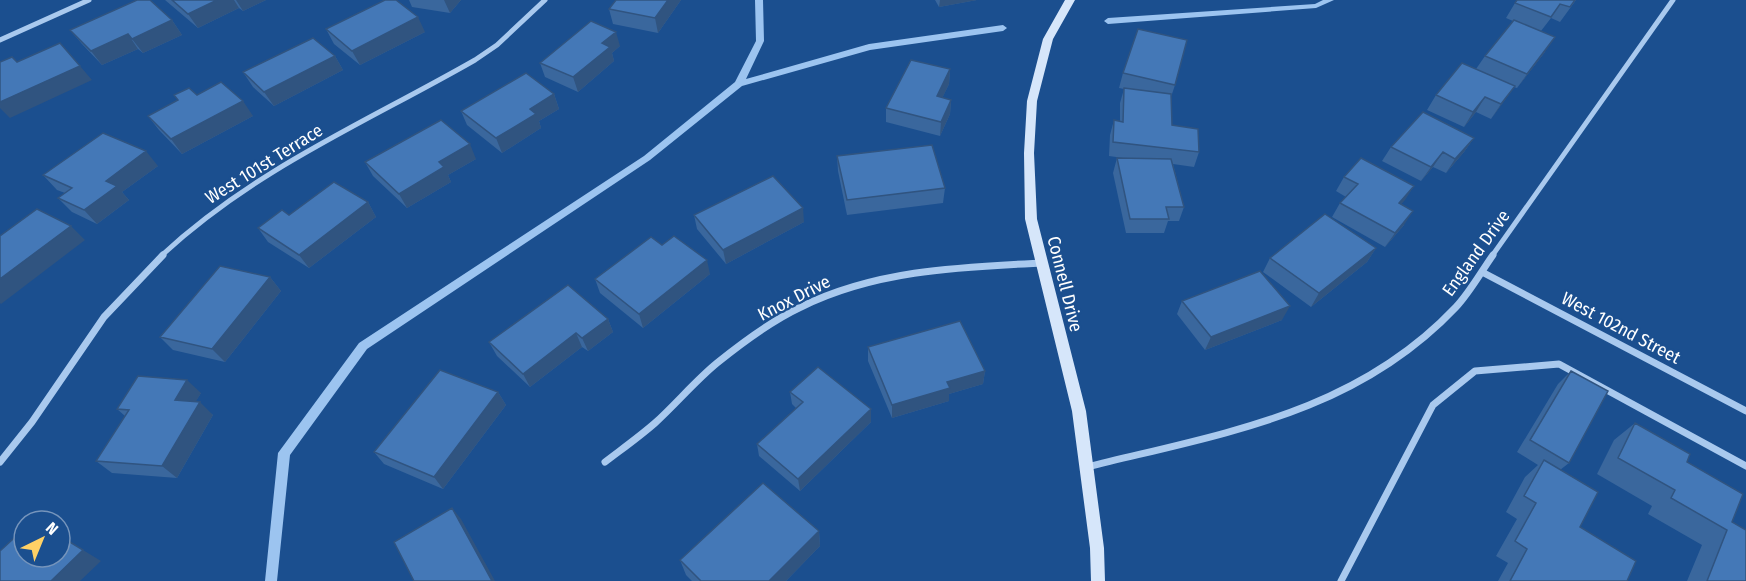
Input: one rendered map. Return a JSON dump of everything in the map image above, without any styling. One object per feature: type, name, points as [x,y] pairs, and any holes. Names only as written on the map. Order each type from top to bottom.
[{"type":"street","points":[[0,40],[89,0]]},
{"type":"street","name":"West 101st Terrace","points":[[0,462],[31,425],[71,360],[120,298],[182,237],[227,201],[284,165],[475,60],[497,45],[545,0]]},
{"type":"street","name":"Connell Drive","points":[[1070,0],[1048,39],[1032,101],[1029,153],[1031,208],[1041,263],[1079,411],[1097,548],[1098,581]]},
{"type":"street","name":"England Drive","points":[[1087,467],[1267,422],[1330,398],[1398,358],[1457,306],[1673,0]]},
{"type":"street","name":"Knox Drive","points":[[605,462],[661,418],[691,386],[720,361],[770,324],[820,298],[881,279],[943,269],[1041,263]]},
{"type":"street","name":"West 102nd Street","points":[[1482,272],[1746,411]]},
{"type":"street","points":[[1341,581],[1433,405],[1475,371],[1558,364],[1746,466]]},
{"type":"building","points":[[137,0],[150,0],[172,20],[132,39],[128,34],[91,51],[70,30]]},
{"type":"building","points":[[172,0],[217,0],[188,14]]},
{"type":"building","points":[[385,0],[396,0],[418,17],[352,51],[326,29]]},
{"type":"building","points":[[616,0],[668,0],[655,18],[609,9]]},
{"type":"building","points":[[1517,0],[1575,0],[1570,7],[1560,4],[1551,17],[1515,3]]},
{"type":"building","points":[[1514,20],[1555,37],[1527,74],[1485,56]]},
{"type":"building","points":[[591,21],[616,32],[602,43],[610,47],[573,77],[540,63]]},
{"type":"building","points":[[1138,29],[1187,40],[1175,85],[1123,73]]},
{"type":"building","points":[[313,38],[335,56],[264,92],[243,72]]},
{"type":"building","points":[[60,43],[80,66],[0,102],[0,62],[12,57],[17,62]]},
{"type":"building","points":[[911,60],[950,69],[937,96],[951,100],[941,122],[886,108]]},
{"type":"building","points":[[1462,63],[1515,86],[1501,104],[1485,97],[1473,112],[1436,95]]},
{"type":"building","points":[[526,73],[554,94],[530,109],[536,114],[496,138],[461,111]]},
{"type":"building","points":[[221,82],[243,101],[171,139],[148,116],[178,100],[174,95],[189,88],[197,95]]},
{"type":"building","points":[[1124,88],[1171,94],[1172,125],[1198,129],[1199,152],[1113,142],[1114,120],[1123,122]]},
{"type":"building","points":[[1423,112],[1474,138],[1455,159],[1443,152],[1431,167],[1391,147]]},
{"type":"building","points":[[441,120],[470,144],[439,162],[444,167],[399,194],[365,162]]},
{"type":"building","points":[[103,133],[146,151],[106,181],[117,186],[84,210],[58,198],[72,188],[43,175]]},
{"type":"building","points":[[932,145],[945,188],[847,200],[837,156]]},
{"type":"building","points":[[1117,158],[1171,159],[1184,207],[1166,207],[1169,219],[1130,219]]},
{"type":"building","points":[[1361,158],[1414,186],[1399,203],[1413,211],[1395,233],[1340,203],[1358,184],[1344,177]]},
{"type":"building","points":[[773,176],[803,208],[723,250],[694,215]]},
{"type":"building","points":[[334,182],[368,202],[299,255],[258,228],[282,210],[289,215]]},
{"type":"building","points":[[37,209],[71,226],[0,279],[0,236]]},
{"type":"building","points":[[1325,214],[1376,248],[1319,293],[1270,258]]},
{"type":"building","points":[[674,236],[707,260],[639,314],[595,279],[651,237],[662,245]]},
{"type":"building","points":[[220,266],[270,277],[212,349],[160,337]]},
{"type":"building","points":[[1260,271],[1290,306],[1211,337],[1182,301]]},
{"type":"building","points":[[568,285],[608,319],[582,338],[576,333],[523,374],[489,342]]},
{"type":"building","points":[[960,321],[985,371],[947,382],[950,388],[892,405],[868,347]]},
{"type":"building","points":[[818,367],[871,409],[798,479],[757,444],[803,402],[790,392]]},
{"type":"building","points":[[440,370],[498,392],[434,477],[374,452]]},
{"type":"building","points":[[1571,371],[1608,391],[1569,463],[1530,440]]},
{"type":"building","points":[[138,376],[187,380],[175,400],[200,402],[162,466],[96,461],[129,410],[117,409]]},
{"type":"building","points":[[1635,423],[1690,454],[1687,462],[1743,494],[1732,522],[1746,530],[1746,581],[1707,581],[1727,530],[1671,498],[1675,490],[1618,458]]},
{"type":"building","points":[[1544,460],[1598,492],[1580,527],[1636,561],[1627,581],[1510,581],[1527,549],[1515,541],[1536,503],[1524,496]]},
{"type":"building","points":[[763,483],[819,531],[769,581],[701,581],[680,560]]},
{"type":"building","points":[[452,508],[492,581],[414,581],[394,542]]},
{"type":"building","points":[[12,540],[12,569],[63,569],[51,581],[0,581],[0,551]]},
{"type":"building","points":[[72,543],[83,550],[72,561]]},
{"type":"waterway","points":[[739,84],[760,41],[759,0]]},
{"type":"waterway","points":[[1108,21],[1316,6],[1330,0]]},
{"type":"waterway","points":[[739,84],[869,47],[1003,28]]},
{"type":"waterway","points":[[271,581],[284,453],[363,346],[647,158],[739,84]]}]
